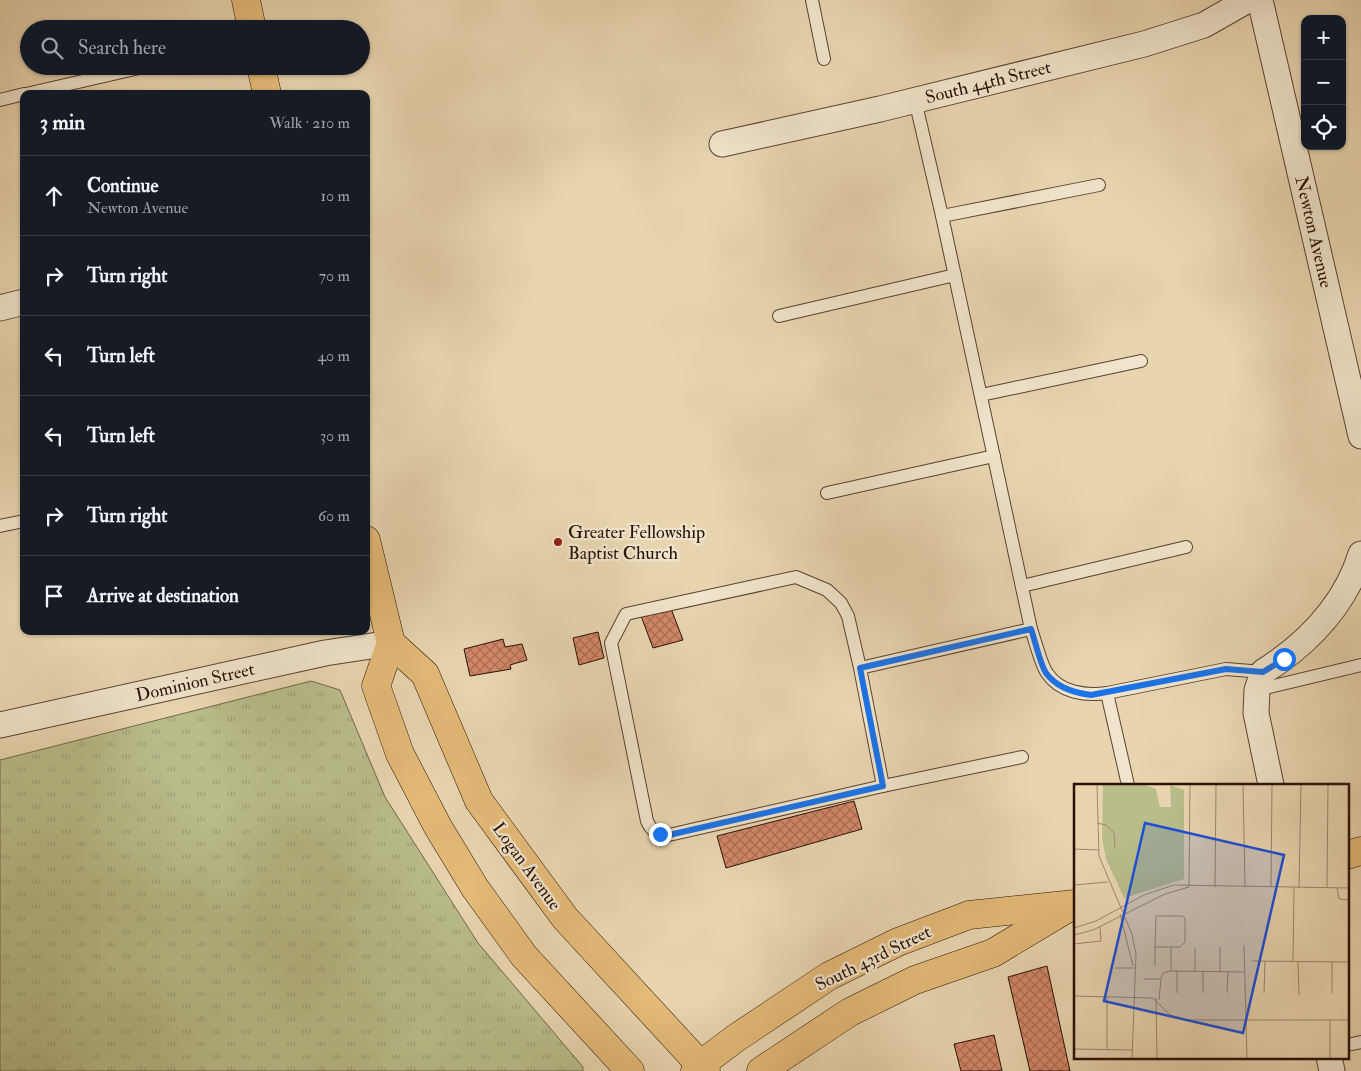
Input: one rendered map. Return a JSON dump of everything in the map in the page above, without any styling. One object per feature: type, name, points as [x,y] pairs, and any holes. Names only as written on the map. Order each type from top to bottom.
[{"type":"main road","points":[[246,0],[250,20]]},
{"type":"main road","points":[[263,75],[266,90]]},
{"type":"main road","points":[[370,556],[391,643],[376,686],[400,754],[438,827],[476,888],[524,956],[630,1071]]},
{"type":"main road","name":"Logan Avenue","points":[[391,643],[425,674],[479,801],[565,918],[701,1069]]},
{"type":"main road","points":[[1348,855],[1361,851]]},
{"type":"main road","name":"South 43rd Street","points":[[701,1069],[736,1038],[829,976],[898,942],[970,915],[1074,905]]},
{"type":"main road","name":"South 43rd Street","points":[[761,1071],[850,1012],[915,980],[993,953],[1074,906]]},
{"type":"street","name":"South 44th Street","points":[[722,144],[880,110],[1144,44],[1204,25],[1248,0]]},
{"type":"street","name":"Newton Avenue","points":[[1260,0],[1361,436]]},
{"type":"street","points":[[0,308],[20,303]]},
{"type":"street","points":[[1271,784],[1256,712],[1260,681],[1304,643],[1321,624],[1349,583],[1361,554]]},
{"type":"street","name":"Dominion Street","points":[[0,725],[325,653],[391,643]]},
{"type":"street","points":[[1330,1058],[1332,1071]]},
{"type":"lane","points":[[812,0],[824,59]]},
{"type":"lane","points":[[43,90],[108,75]]},
{"type":"lane","points":[[0,100],[20,95]]},
{"type":"lane","points":[[915,100],[955,275],[1031,629],[1046,673],[1057,683],[1075,693],[1091,695],[1226,669],[1260,681],[1361,665]]},
{"type":"lane","points":[[942,216],[1099,185]]},
{"type":"lane","points":[[779,316],[955,275]]},
{"type":"lane","points":[[981,395],[1141,361]]},
{"type":"lane","points":[[827,493],[994,456]]},
{"type":"lane","points":[[0,526],[20,522]]},
{"type":"lane","points":[[1022,586],[1186,547]]},
{"type":"lane","points":[[883,786],[848,616],[841,603],[827,590],[796,577],[626,614],[611,643],[647,821],[651,830],[660,834],[669,835],[883,786],[1022,757]]},
{"type":"lane","points":[[860,668],[1031,629]]},
{"type":"lane","points":[[1107,693],[1128,784]]},
{"type":"lane","points":[[1348,1045],[1361,1042]]},
{"type":"green space","points":[[311,681],[340,690],[385,797],[478,943],[583,1067],[583,1071],[0,1071],[0,760]]},
{"type":"building","points":[[670,606],[683,640],[653,648],[640,613]]},
{"type":"building","points":[[598,632],[604,658],[579,665],[573,638]]},
{"type":"building","points":[[503,639],[505,647],[522,644],[527,660],[510,665],[511,669],[470,676],[464,649]]},
{"type":"building","points":[[854,801],[862,829],[726,868],[717,836]]},
{"type":"building","points":[[1047,966],[1070,1071],[1030,1071],[1008,977]]},
{"type":"building","points":[[994,1035],[1002,1071],[961,1071],[954,1044]]},
{"type":"place","name":"Greater Fellowship Baptist Church","points":[[558,542]]},
{"type":"route","points":[[660,834],[669,835],[883,786],[860,668],[1031,629],[1046,673],[1057,683],[1075,693],[1091,695],[1226,669],[1263,672],[1284,659]]}]
